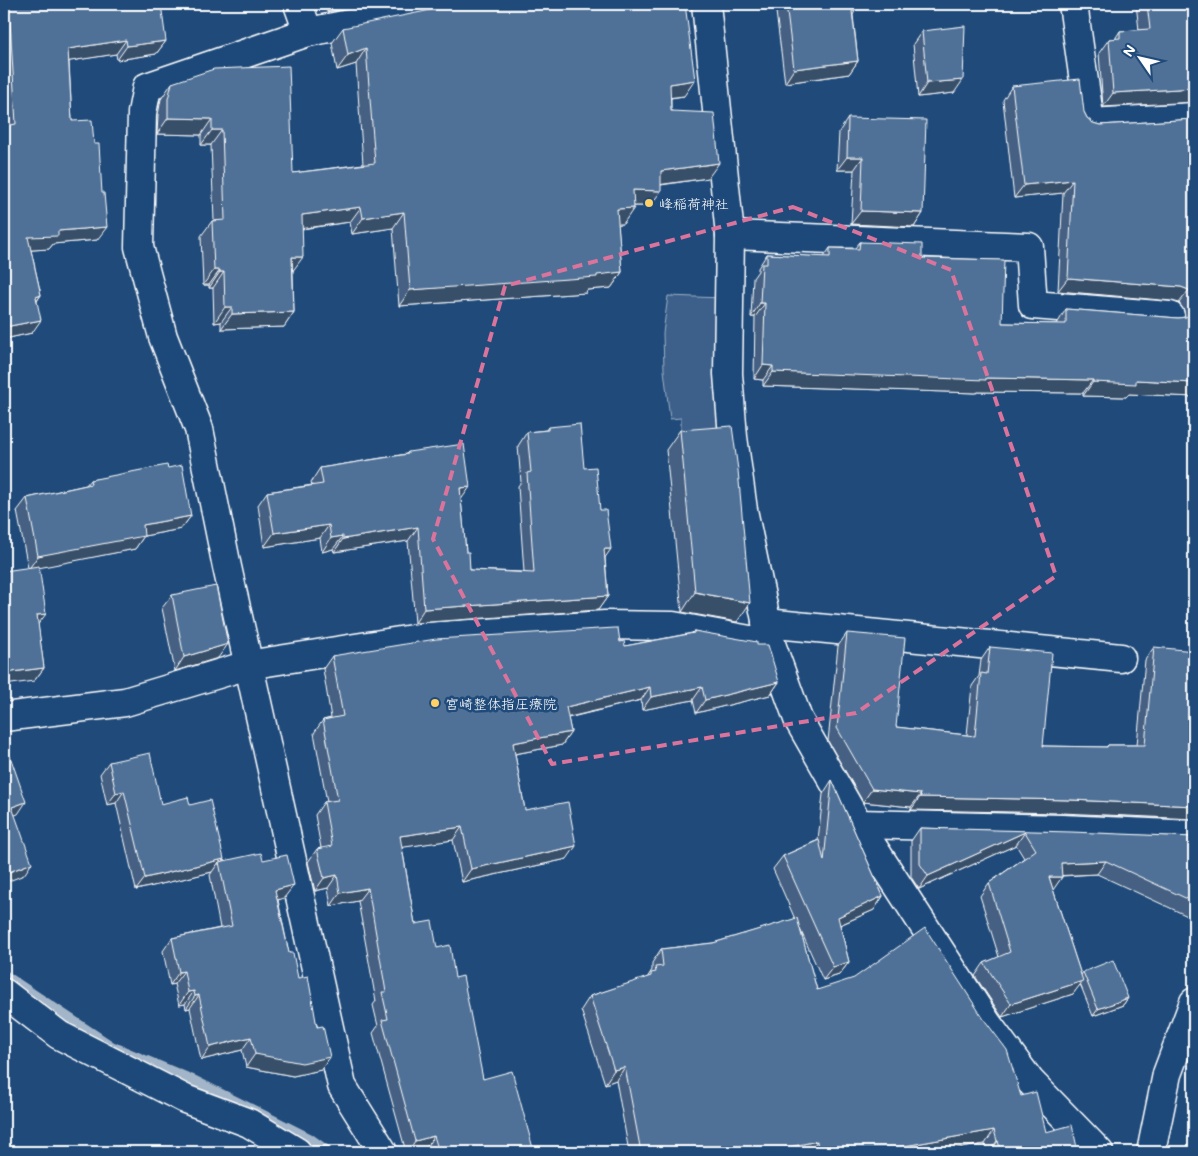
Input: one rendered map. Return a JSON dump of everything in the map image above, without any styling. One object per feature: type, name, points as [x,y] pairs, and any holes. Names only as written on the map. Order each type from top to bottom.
[{"type":"street","points":[[298,4],[308,32]]},
{"type":"street","points":[[383,1152],[342,1086],[248,666],[199,429],[164,337],[140,247],[142,113],[147,87],[308,32],[452,4]]},
{"type":"street","points":[[706,4],[730,235],[728,374],[733,437],[743,510],[769,633],[798,719],[858,824],[987,1023],[1030,1081],[1099,1152]]},
{"type":"street","points":[[1072,4],[1090,123],[1194,117]]},
{"type":"street","points":[[730,235],[1029,247],[1033,305],[1170,316]]},
{"type":"street","points":[[4,716],[125,702],[248,666],[425,637],[605,625],[672,626],[1121,658]]},
{"type":"street","points":[[858,824],[1062,829],[1194,835]]},
{"type":"street","points":[[4,993],[59,1035],[185,1099],[248,1123],[297,1152]]},
{"type":"street","points":[[1151,1152],[1167,1074],[1194,1002]]},
{"type":"highlighted area","points":[[793,207],[951,270],[1056,576],[856,713],[552,764],[433,539],[505,286]]},
{"type":"shaded area","points":[[668,296],[722,298],[721,431],[681,433],[681,418],[670,419],[664,370],[663,333]]},
{"type":"building","points":[[4,4],[161,4],[166,41],[127,46],[126,40],[68,49],[72,121],[92,120],[94,144],[99,144],[102,193],[104,193],[107,227],[58,231],[58,236],[28,237],[41,295],[36,297],[41,320],[5,327],[4,126],[16,124],[10,21],[4,22]]},
{"type":"building","points":[[460,4],[685,4],[695,80],[670,84],[671,111],[714,113],[719,163],[661,171],[661,191],[633,190],[634,208],[617,209],[622,272],[597,275],[597,277],[410,290],[404,212],[363,218],[361,207],[302,215],[303,257],[292,257],[294,312],[232,314],[232,307],[225,307],[224,272],[214,270],[212,221],[225,220],[222,130],[212,130],[212,119],[168,118],[168,99],[172,83],[214,69],[289,66],[293,173],[375,163],[366,48],[348,55],[343,28]]},
{"type":"building","points":[[786,4],[855,4],[855,11],[852,11],[858,61],[794,69]]},
{"type":"building","points":[[1147,4],[1194,4],[1194,88],[1113,93],[1109,39],[1120,38],[1120,31],[1150,29]]},
{"type":"building","points":[[965,26],[963,80],[927,83],[922,31]]},
{"type":"building","points":[[1080,79],[1084,112],[1093,123],[1100,125],[1194,119],[1194,296],[1189,290],[1181,287],[1068,278],[1073,180],[1024,185],[1012,86]]},
{"type":"building","points":[[848,118],[926,120],[923,213],[861,211],[863,157],[847,157]]},
{"type":"building","points":[[860,242],[922,244],[922,258],[1004,260],[1002,323],[1066,324],[1066,309],[1178,318],[1186,317],[1192,312],[1194,306],[1194,383],[1136,380],[1136,384],[1093,382],[1093,380],[986,378],[986,380],[773,372],[773,366],[763,365],[765,303],[760,303],[762,264],[767,264],[767,254],[830,257],[830,248],[859,249]]},
{"type":"building","points":[[580,424],[584,468],[596,467],[600,510],[606,510],[611,549],[604,549],[608,596],[424,609],[418,527],[343,539],[343,536],[331,538],[329,525],[274,533],[267,492],[323,484],[320,468],[464,444],[470,487],[460,488],[466,552],[469,552],[470,570],[534,573],[527,473],[531,472],[527,432],[548,430],[548,427]]},
{"type":"building","points":[[732,426],[738,470],[750,603],[695,592],[680,430]]},
{"type":"building","points":[[167,465],[168,468],[182,465],[191,516],[143,525],[144,536],[38,556],[27,498],[91,484],[90,480]]},
{"type":"building","points":[[39,566],[46,614],[37,615],[44,668],[4,673],[4,571]]},
{"type":"building","points":[[216,586],[228,644],[184,657],[172,595]]},
{"type":"building","points":[[618,628],[620,642],[624,641],[625,646],[694,633],[694,631],[757,642],[757,645],[768,645],[779,682],[705,700],[702,687],[651,697],[650,687],[566,707],[571,732],[513,743],[525,810],[568,802],[576,846],[471,869],[462,827],[400,836],[415,924],[432,921],[437,948],[450,945],[455,978],[463,976],[483,1079],[512,1071],[534,1152],[439,1152],[434,1136],[415,1141],[382,1020],[388,1019],[382,992],[386,992],[368,888],[340,893],[337,875],[324,878],[317,849],[332,846],[324,802],[338,800],[323,720],[343,716],[332,656],[436,639]]},
{"type":"building","points":[[847,633],[905,638],[896,727],[975,736],[981,673],[987,674],[990,647],[1052,653],[1043,746],[1107,747],[1108,745],[1145,745],[1154,647],[1194,651],[1194,806],[1072,800],[920,797],[921,794],[872,789],[837,728]]},
{"type":"building","points":[[4,739],[26,802],[12,807],[32,863],[4,874]]},
{"type":"building","points":[[150,753],[161,804],[188,797],[190,805],[210,800],[224,859],[145,878],[124,791],[116,793],[109,762]]},
{"type":"building","points":[[832,780],[883,896],[838,917],[849,962],[833,967],[783,856],[819,840],[824,861]]},
{"type":"building","points":[[920,828],[1194,837],[1194,902],[1106,861],[1061,863],[1062,877],[1049,877],[1083,981],[1011,1004],[984,963],[1010,952],[989,883],[1036,850],[1025,832],[928,876],[920,864]]},
{"type":"building","points":[[261,853],[263,860],[287,855],[294,885],[275,890],[289,953],[293,953],[298,978],[308,976],[317,1027],[323,1026],[330,1057],[302,1063],[255,1054],[251,1037],[210,1047],[199,995],[195,996],[194,991],[188,992],[184,971],[179,972],[172,938],[232,926],[219,862]]},
{"type":"building","points":[[797,918],[817,990],[854,978],[925,928],[983,1018],[1007,1050],[1021,1096],[1036,1092],[1046,1132],[1072,1125],[1078,1152],[1001,1152],[994,1130],[877,1152],[818,1152],[817,1141],[767,1152],[656,1152],[656,1149],[641,1152],[625,1067],[614,1070],[590,996],[651,976],[651,973],[656,972],[655,967],[663,966],[661,949],[713,943]]},
{"type":"building","points":[[1113,960],[1128,998],[1098,1009],[1083,972]]},
{"type":"waterway","points":[[4,976],[111,1047],[195,1082],[309,1139],[327,1152]]},
{"type":"place","name":"峰稲荷神社","points":[[649,203]]},
{"type":"place","name":"宮崎整体指圧療院","points":[[435,703]]}]
